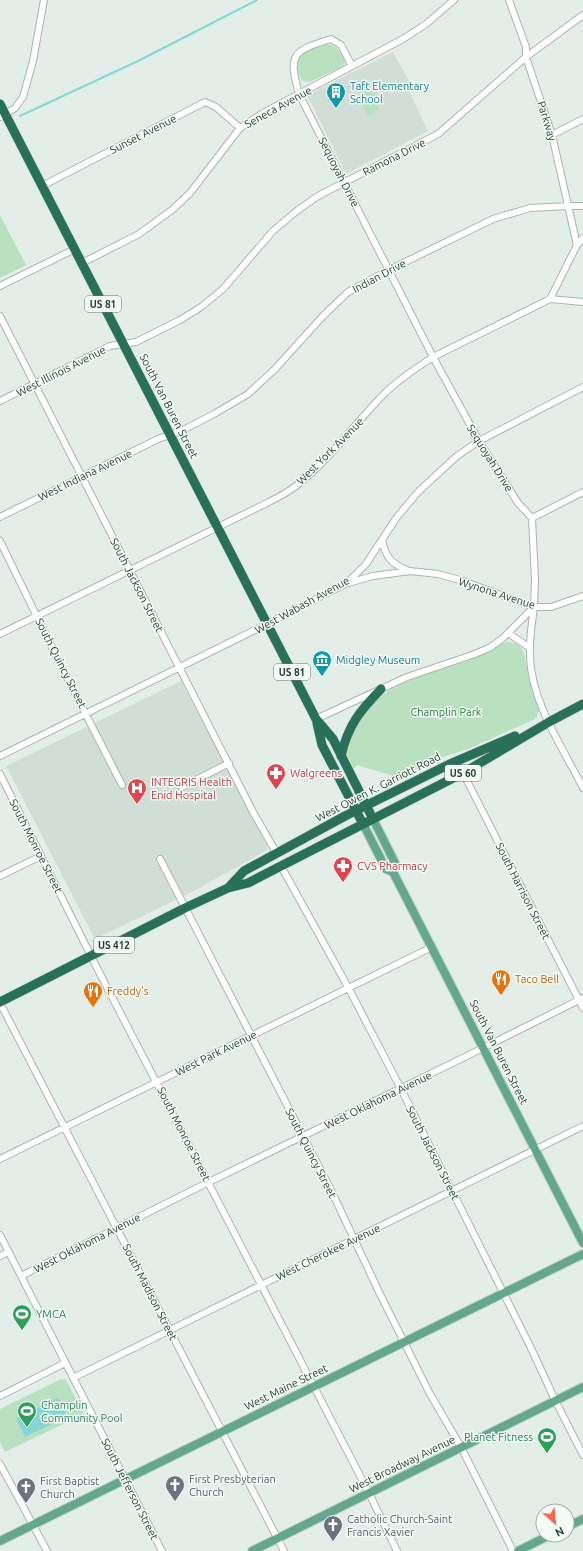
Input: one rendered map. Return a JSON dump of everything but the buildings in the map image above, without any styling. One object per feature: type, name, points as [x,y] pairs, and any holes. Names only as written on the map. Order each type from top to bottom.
[{"type":"highway","name":"South Van Buren Street","points":[[0,104],[3,116],[75,249],[316,719],[333,740],[373,819]]},
{"type":"highway","points":[[341,756],[344,742],[351,725],[361,710],[381,689]]},
{"type":"highway","name":"West Owen K. Garriott Road","points":[[0,1002],[185,908],[228,888],[248,883],[463,773],[549,722],[583,704]]},
{"type":"highway","name":"South Van Buren Street","points":[[316,719],[322,745],[363,824]]},
{"type":"highway","name":"West Owen K. Garriott Road","points":[[228,888],[244,871],[276,852],[356,810],[450,764],[549,722]]},
{"type":"main road","name":"South Van Buren Street","points":[[373,819],[395,863],[393,872]]},
{"type":"main road","name":"South Van Buren Street","points":[[363,824],[386,869],[393,872],[583,1243]]},
{"type":"main road","name":"West Maine Street","points":[[0,1541],[583,1254]]},
{"type":"main road","name":"West Broadway Avenue","points":[[252,1551],[583,1387]]},
{"type":"main road","points":[[518,1551],[535,1542]]},
{"type":"street","points":[[3,116],[15,108],[23,97],[34,61],[44,0]]},
{"type":"street","name":"Seneca Avenue","points":[[82,263],[139,234],[172,210],[190,193],[240,128],[263,113],[403,39],[426,24],[454,0]]},
{"type":"street","name":"Parkway","points":[[508,0],[526,46],[526,57],[552,135],[577,245]]},
{"type":"street","name":"Ramona Drive","points":[[123,344],[136,342],[180,320],[201,307],[223,289],[274,231],[298,210],[318,196],[438,134],[526,57],[583,15]]},
{"type":"street","name":"Sequoyah Drive","points":[[352,66],[342,45],[331,39],[304,48],[294,58],[293,74],[299,94],[433,357],[478,441],[518,503],[532,518]]},
{"type":"street","name":"Sunset Avenue","points":[[42,186],[205,102],[216,107],[240,128]]},
{"type":"street","points":[[552,135],[583,119]]},
{"type":"street","name":"Indian Drive","points":[[170,435],[214,414],[248,394],[275,369],[323,316],[348,292],[389,270],[493,219],[530,208],[583,206]]},
{"type":"street","points":[[583,238],[577,245],[550,298],[583,302]]},
{"type":"street","points":[[0,286],[75,249]]},
{"type":"street","name":"West York Avenue","points":[[0,634],[218,528],[267,503],[295,486],[311,473],[346,437],[384,393],[418,366],[550,298]]},
{"type":"street","name":"South Jackson Street","points":[[0,316],[228,763],[276,852]]},
{"type":"street","name":"West Illinois Avenue","points":[[0,401],[110,346],[123,344]]},
{"type":"street","name":"West Wabash Avenue","points":[[0,756],[267,624],[346,583],[366,564],[397,517],[419,491],[457,456],[478,441],[583,387]]},
{"type":"street","name":"West Indiana Avenue","points":[[0,517],[158,439],[170,435]]},
{"type":"street","points":[[583,492],[532,518],[535,580],[530,648],[531,671],[536,691],[549,722],[583,788]]},
{"type":"street","name":"Wynona Avenue","points":[[382,540],[387,556],[392,563],[410,571]]},
{"type":"street","name":"South Quincy Street","points":[[0,541],[61,666],[122,785]]},
{"type":"street","name":"Wynona Avenue","points":[[346,583],[373,576],[410,571],[438,574],[460,580],[534,607],[551,607],[583,596]]},
{"type":"street","points":[[316,719],[407,677],[489,648],[508,633],[534,607]]},
{"type":"street","points":[[508,633],[530,648]]},
{"type":"street","points":[[182,787],[228,763]]},
{"type":"street","name":"South Harrison Street","points":[[463,773],[581,999],[583,1008]]},
{"type":"street","name":"South Monroe Street","points":[[0,774],[92,956],[369,1493],[397,1551]]},
{"type":"street","points":[[0,876],[41,856]]},
{"type":"street","name":"South Quincy Street","points":[[160,859],[252,1035],[355,1239],[378,1292],[430,1394],[461,1447],[513,1551]]},
{"type":"street","name":"South Jackson Street","points":[[281,866],[348,987],[401,1089],[504,1293],[583,1455]]},
{"type":"street","name":"West Park Avenue","points":[[0,1159],[432,947]]},
{"type":"street","name":"West Oklahoma Avenue","points":[[21,1276],[581,999]]},
{"type":"street","name":"South Madison Street","points":[[0,1002],[284,1551]]},
{"type":"street","name":"West Cherokee Avenue","points":[[73,1378],[583,1126]]},
{"type":"street","name":"South Jefferson Street","points":[[0,1235],[162,1551]]},
{"type":"street","points":[[0,1256],[8,1252]]},
{"type":"street","points":[[0,1396],[65,1363]]},
{"type":"street","points":[[0,1464],[47,1551]]},
{"type":"shaded area","points":[[393,52],[413,88],[409,91],[428,131],[346,174],[307,95]]},
{"type":"shaded area","name":"INTEGRIS Health Enid Hospital","points":[[181,681],[267,845],[267,850],[192,892],[95,939],[6,766]]},
{"type":"green space","points":[[323,44],[338,49],[343,55],[345,63],[343,66],[310,82],[302,81],[297,66],[300,57],[304,53]]},
{"type":"green space","points":[[371,90],[380,109],[368,116],[358,96]]},
{"type":"green space","points":[[0,215],[26,265],[0,278]]},
{"type":"green space","name":"Champlin Park","points":[[508,642],[515,643],[520,646],[524,653],[529,679],[539,708],[539,712],[537,713],[537,717],[534,718],[535,719],[468,749],[434,760],[400,778],[357,765],[354,769],[345,751],[350,737],[355,726],[368,708],[381,697],[410,680],[475,658],[499,645]]},
{"type":"green space","name":"Champlin Community Pool","points":[[61,1379],[66,1380],[84,1414],[5,1452],[0,1442],[0,1409]]},
{"type":"water","name":"Champlin Community Pool","points":[[58,1398],[67,1417],[25,1437],[16,1418]]},
{"type":"waterway","points":[[20,116],[138,61],[257,0]]},
{"type":"place","name":"Taft Elementary School","points":[[336,109]]},
{"type":"place","name":"Midgley Museum","points":[[322,677]]},
{"type":"place","name":"Walgreens","points":[[276,790]]},
{"type":"place","name":"INTEGRIS Health Enid Hospital","points":[[137,805]]},
{"type":"place","name":"CVS Pharmacy","points":[[343,883]]},
{"type":"place","name":"Taco Bell","points":[[501,996]]},
{"type":"place","name":"Freddy's","points":[[93,1008]]},
{"type":"place","name":"YMCA","points":[[22,1331]]},
{"type":"place","name":"Champlin Community Pool","points":[[27,1428]]},
{"type":"place","name":"Planet Fitness","points":[[547,1454]]},
{"type":"place","name":"First Presbyterian Church","points":[[175,1502]]},
{"type":"place","name":"First Baptist Church","points":[[26,1504]]},
{"type":"place","name":"Catholic Church-Saint Francis Xavier","points":[[333,1542]]}]
